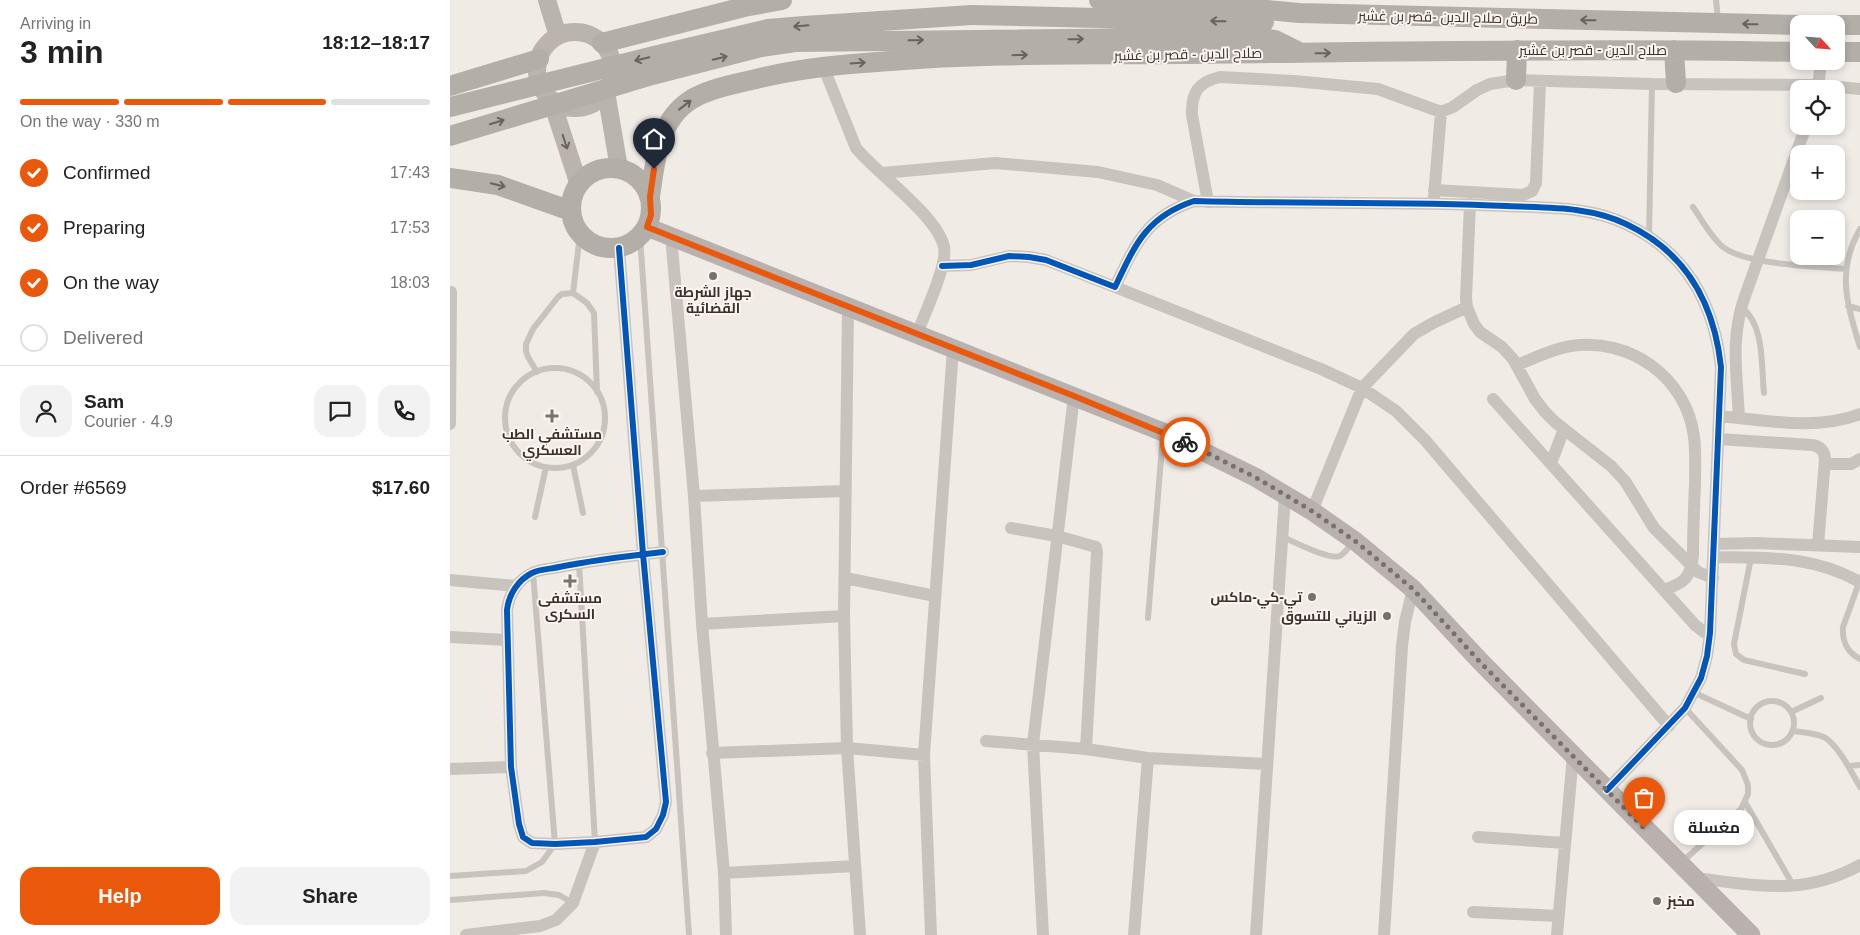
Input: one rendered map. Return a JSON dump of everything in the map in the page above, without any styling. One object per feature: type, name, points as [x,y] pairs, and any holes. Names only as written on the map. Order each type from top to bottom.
[{"type":"highway","points":[[602,43],[744,7],[782,0]]},
{"type":"highway","name":"طريق صلاح الدين -قصر بن غشير","points":[[1099,0],[1203,2],[1299,13],[1790,25]]},
{"type":"highway","points":[[450,107],[654,56],[768,30],[804,26],[972,15],[1269,22],[1285,20],[1299,13]]},
{"type":"highway","points":[[1845,25],[1860,26]]},
{"type":"highway","points":[[450,136],[652,75],[761,47],[795,42],[1257,37],[1284,43],[1299,53]]},
{"type":"highway","points":[[1516,80],[1517,50]]},
{"type":"highway","name":"صلاح الدين - قصر بن غشير","points":[[650,197],[660,139],[667,124],[677,111],[689,101],[708,92],[736,84],[779,73],[824,66],[950,56],[1517,50],[1790,52]]},
{"type":"highway","points":[[1674,50],[1676,84]]},
{"type":"highway","points":[[1845,52],[1860,52]]},
{"type":"highway","points":[[450,86],[539,59]]},
{"type":"highway","points":[[619,168],[635,176],[647,189],[650,197],[652,209],[644,232],[630,244],[619,248],[602,248],[593,245],[575,227],[571,202],[578,185],[596,171],[619,168]]},
{"type":"highway","points":[[450,178],[498,185],[571,211]]},
{"type":"main road","points":[[547,0],[558,36]]},
{"type":"main road","points":[[576,32],[586,33],[602,43],[607,50],[613,67],[613,76],[606,92],[593,104],[576,108],[558,104],[551,99],[540,85],[538,77],[539,59],[546,46],[558,36],[576,32]]},
{"type":"main road","points":[[606,92],[619,168]]},
{"type":"main road","points":[[551,99],[578,185]]},
{"type":"main road","points":[[644,232],[671,236],[1163,432],[1225,461],[1312,511],[1355,541],[1413,589],[1480,662],[1751,935]]},
{"type":"main road","points":[[1674,858],[1678,871],[1690,888],[1736,935]]},
{"type":"street","points":[[824,66],[856,148],[935,228],[944,247],[942,266],[917,334]]},
{"type":"street","points":[[1208,202],[1191,103],[1194,93],[1202,84],[1220,76],[1378,89],[1441,112],[1453,107],[1477,90],[1490,84],[1516,80],[1790,86]]},
{"type":"street","points":[[1434,190],[1523,195],[1532,191],[1536,183],[1540,81]]},
{"type":"street","points":[[1845,88],[1860,89]]},
{"type":"street","points":[[1434,204],[1441,112]]},
{"type":"street","points":[[1739,418],[1735,343],[1740,308],[1803,135]]},
{"type":"street","points":[[882,173],[995,163],[1098,172],[1157,185],[1194,201],[1470,204],[1575,210],[1601,214],[1625,223],[1649,237],[1668,252],[1686,271],[1700,292],[1711,316],[1718,341],[1721,367],[1710,633],[1703,670],[1695,693],[1669,726],[1606,790]]},
{"type":"street","points":[[1115,287],[1136,243],[1158,219],[1176,207],[1194,201]]},
{"type":"street","points":[[1470,204],[1467,307],[1480,332],[1502,347],[1517,365],[1535,399],[1545,412],[1618,473],[1654,528],[1692,566],[1703,575],[1713,578]]},
{"type":"street","points":[[671,236],[694,496],[712,753],[724,874],[726,935]]},
{"type":"street","points":[[619,248],[643,554],[666,802],[663,815],[656,829],[646,837],[595,842],[532,843],[523,837],[519,824],[511,767],[507,640],[508,601],[516,586],[533,573],[579,563],[643,554],[663,552]]},
{"type":"street","points":[[942,266],[971,265],[1009,256],[1046,260],[1321,369],[1362,388],[1396,411],[1425,440],[1669,726]]},
{"type":"street","points":[[450,424],[451,292]]},
{"type":"street","points":[[1312,511],[1362,388],[1414,334],[1467,307]]},
{"type":"street","points":[[848,308],[844,616],[847,748],[860,935]]},
{"type":"street","points":[[1517,365],[1556,349],[1570,346],[1598,345],[1626,351],[1639,357],[1662,374],[1672,385],[1686,409],[1696,450],[1692,566],[1679,585],[1664,590]]},
{"type":"street","points":[[930,935],[924,755],[953,349]]},
{"type":"street","points":[[1043,935],[1033,744],[1074,396]]},
{"type":"street","points":[[1493,399],[1695,626],[1704,632],[1710,633]]},
{"type":"street","points":[[1719,416],[1805,423],[1832,421],[1860,414]]},
{"type":"street","points":[[1551,463],[1564,429]]},
{"type":"street","points":[[1718,439],[1816,446],[1824,451],[1825,464],[1818,545]]},
{"type":"street","points":[[1825,464],[1851,464],[1860,459]]},
{"type":"street","points":[[694,496],[845,490]]},
{"type":"street","points":[[1256,935],[1285,495]]},
{"type":"street","points":[[1011,528],[1057,536],[1091,544],[1096,547],[1086,749]]},
{"type":"street","points":[[1714,551],[1755,543],[1860,547]]},
{"type":"street","points":[[1714,551],[1751,558],[1782,558],[1806,561],[1831,568],[1860,581]]},
{"type":"street","points":[[845,578],[935,596]]},
{"type":"street","points":[[450,580],[516,586]]},
{"type":"street","points":[[1384,935],[1402,646],[1405,622],[1413,589]]},
{"type":"street","points":[[702,624],[844,616]]},
{"type":"street","points":[[450,637],[507,640]]},
{"type":"street","points":[[986,741],[1086,749],[1148,758],[1266,764]]},
{"type":"street","points":[[712,753],[847,748],[924,755]]},
{"type":"street","points":[[1557,935],[1573,755]]},
{"type":"street","points":[[1134,935],[1148,758]]},
{"type":"street","points":[[450,769],[511,767]]},
{"type":"street","points":[[1478,837],[1565,843]]},
{"type":"street","points":[[466,935],[540,926],[556,920],[572,903],[595,842]]},
{"type":"street","points":[[1695,878],[1767,887],[1794,887],[1821,882],[1860,865]]},
{"type":"street","points":[[724,874],[855,866]]},
{"type":"street","points":[[1473,912],[1559,916]]},
{"type":"lane","points":[[1716,0],[1718,24]]},
{"type":"lane","points":[[1649,237],[1652,84]]},
{"type":"lane","points":[[1693,207],[1717,242],[1740,256],[1758,260],[1846,269]]},
{"type":"lane","points":[[1860,228],[1852,246],[1845,281],[1848,306],[1860,347]]},
{"type":"lane","points":[[644,232],[689,935]]},
{"type":"lane","points":[[573,293],[580,234]]},
{"type":"lane","points":[[537,372],[526,351],[528,338],[553,302],[562,294],[573,293],[587,303],[594,313],[597,392],[604,410],[603,429],[595,447],[573,465],[564,467],[536,465],[520,454],[509,437],[505,418],[509,399],[520,382],[546,369],[566,370],[584,378],[597,392]]},
{"type":"lane","points":[[1848,306],[1860,309]]},
{"type":"lane","points":[[1740,308],[1752,318],[1758,332],[1764,392]]},
{"type":"lane","points":[[1148,618],[1163,432]]},
{"type":"lane","points":[[573,465],[583,513]]},
{"type":"lane","points":[[535,517],[546,467]]},
{"type":"lane","points":[[1283,537],[1326,555],[1336,557],[1341,555],[1355,541]]},
{"type":"lane","points":[[1751,558],[1734,644],[1736,654],[1744,660],[1805,674]]},
{"type":"lane","points":[[579,563],[595,842]]},
{"type":"lane","points":[[450,876],[526,871],[542,862],[555,844],[533,573]]},
{"type":"lane","points":[[1860,581],[1843,635],[1848,650],[1860,659]]},
{"type":"lane","points":[[1695,693],[1751,719]]},
{"type":"lane","points":[[1791,712],[1821,698]]},
{"type":"lane","points":[[1769,702],[1782,703],[1791,712],[1794,718],[1793,731],[1785,741],[1779,744],[1766,744],[1760,741],[1752,732],[1751,719],[1757,707],[1769,702]]},
{"type":"lane","points":[[1674,858],[1741,809],[1745,802],[1748,785],[1742,770],[1685,708]]},
{"type":"lane","points":[[1793,731],[1825,738],[1831,742],[1860,787]]},
{"type":"lane","points":[[1848,766],[1860,765]]},
{"type":"lane","points":[[1745,802],[1794,887]]},
{"type":"lane","points":[[450,900],[544,893],[559,894],[572,903]]},
{"type":"cycle path","points":[[942,266],[971,265],[1009,256],[1029,257],[1046,260],[1115,287],[1136,246],[1153,224],[1164,215],[1194,201],[1429,204],[1567,209],[1612,218],[1647,236],[1665,249],[1681,264],[1704,301],[1712,321],[1721,367],[1710,633],[1707,656],[1701,678],[1685,708],[1607,790]]},
{"type":"cycle path","points":[[619,248],[643,554],[666,802],[663,815],[656,829],[646,837],[595,842],[532,843],[523,837],[519,824],[511,767],[507,610],[512,593],[522,579],[538,571],[598,560],[637,555],[650,554],[663,552]]},
{"type":"way so far","points":[[1185,442],[1255,477],[1312,511],[1355,541],[1413,589],[1480,662],[1644,828]]},
{"type":"place","name":"جهاز الشرطة القضائية","points":[[713,276]]},
{"type":"place","name":"مستشفي الطب العسكري","points":[[552,416]]},
{"type":"place","name":"مستشفى السكرى","points":[[570,581]]},
{"type":"place","name":"تي-كي-ماكس","points":[[1312,597]]},
{"type":"place","name":"الزياني للتسوق","points":[[1387,616]]},
{"type":"place","name":"مغسلة","points":[[1644,828]]},
{"type":"place","name":"مخبز","points":[[1657,901]]},
{"type":"route","points":[[654,169],[650,197],[652,209],[647,227],[1074,396],[1185,442]]}]
